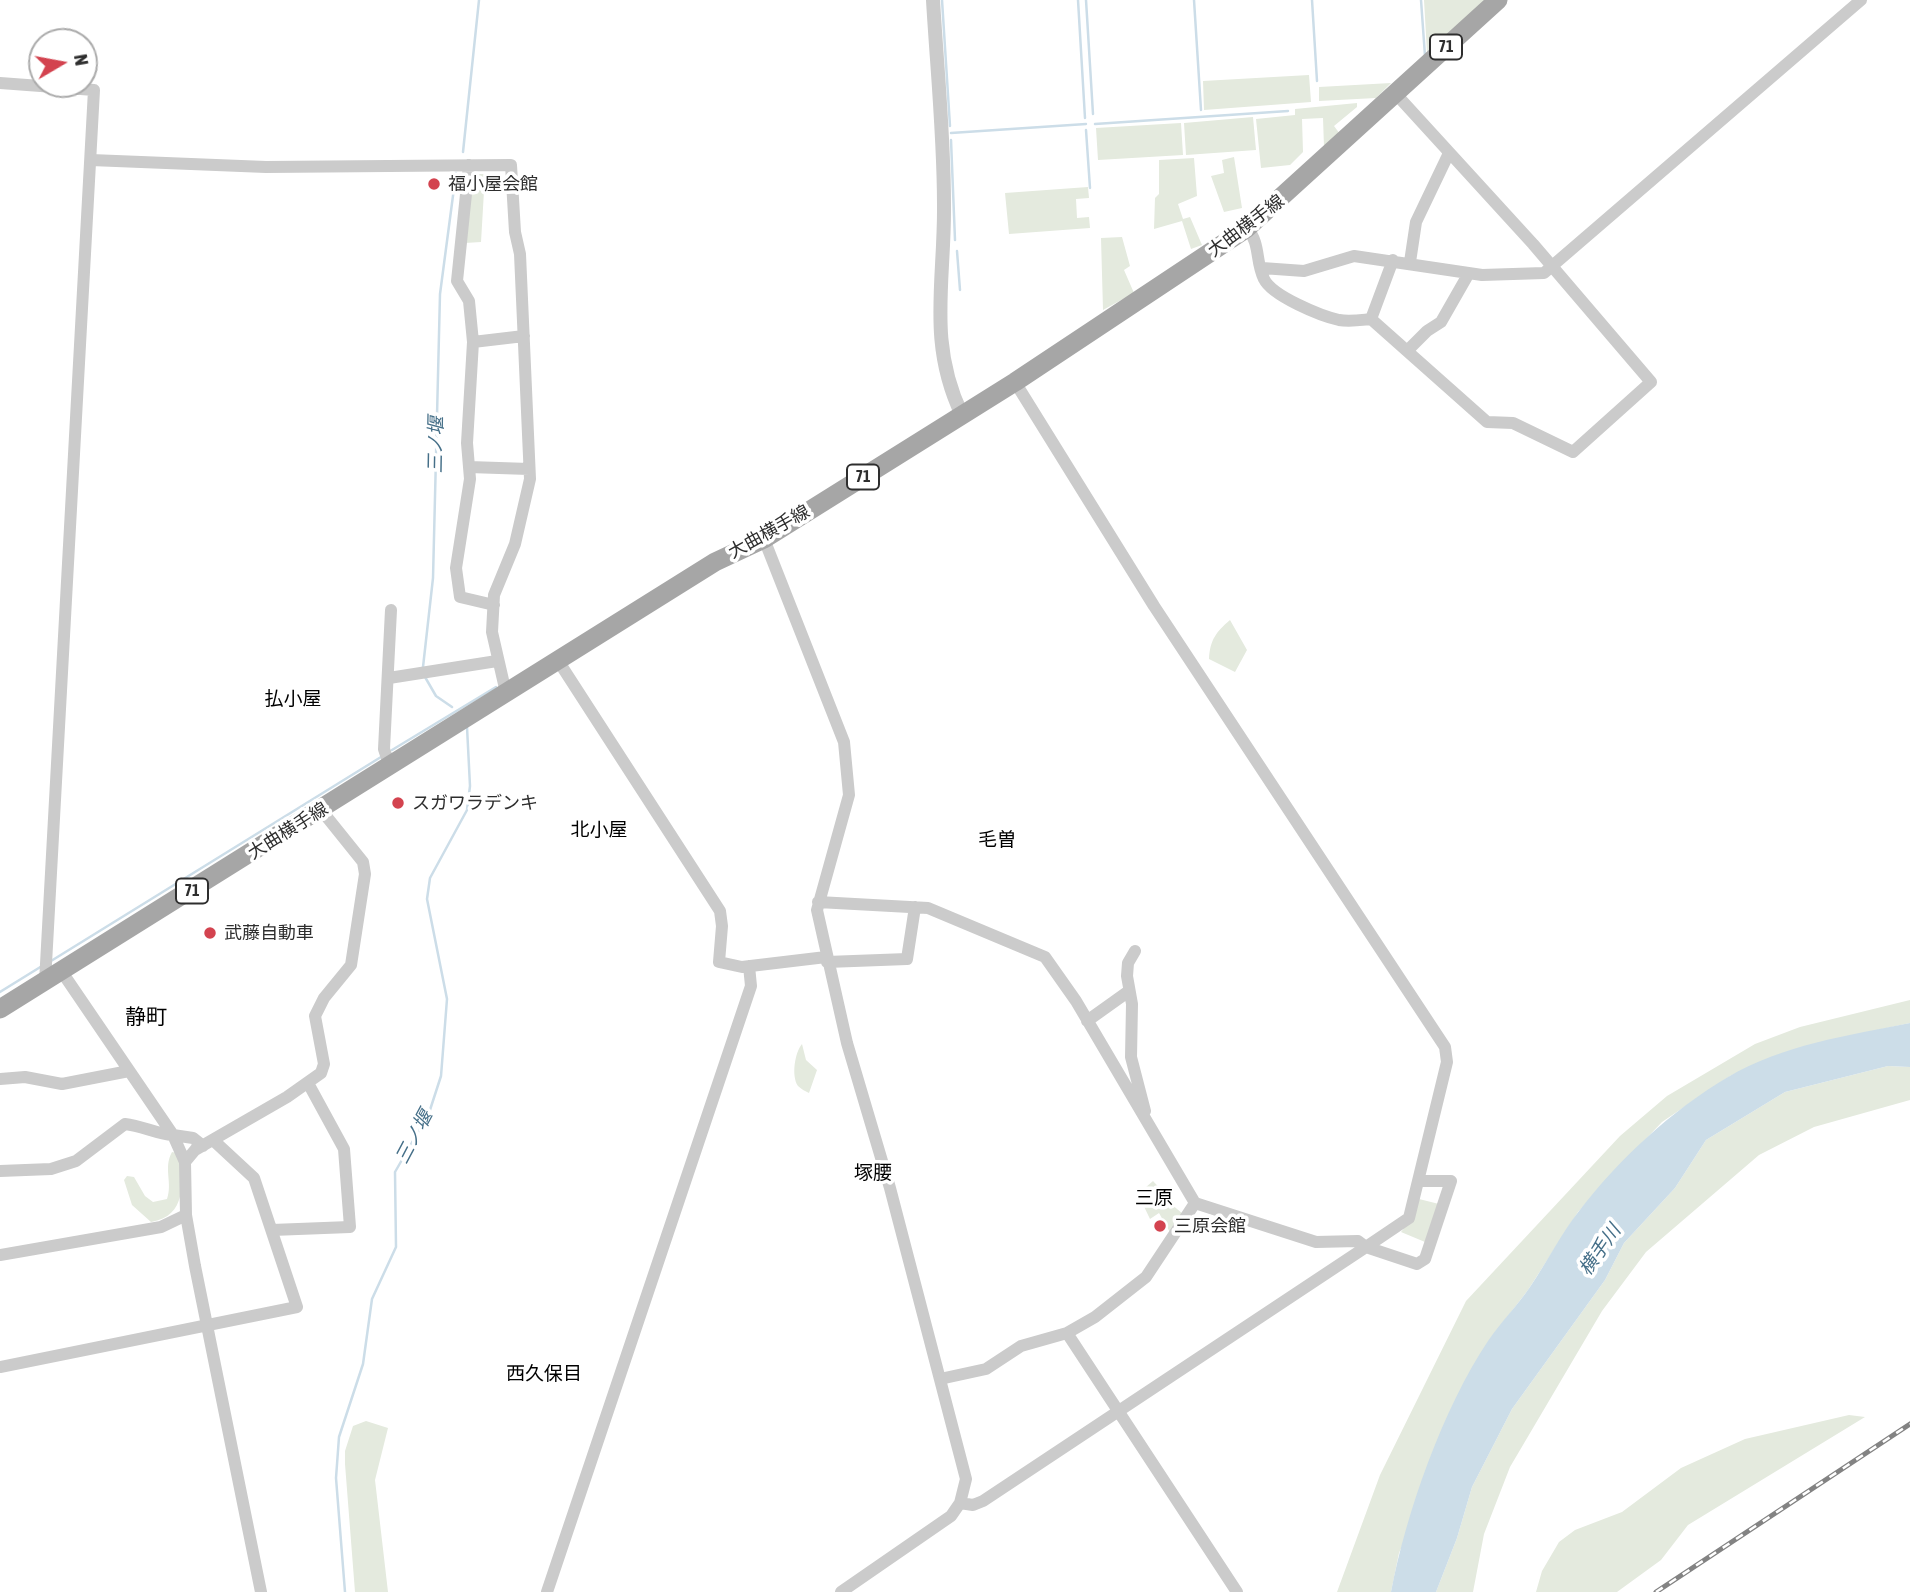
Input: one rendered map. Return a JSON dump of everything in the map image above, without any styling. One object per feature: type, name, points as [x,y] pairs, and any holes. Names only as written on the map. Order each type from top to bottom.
[{"type":"main road","name":"大曲横手線","points":[[0,1009],[322,811],[715,562],[764,539],[962,415],[1247,228],[1498,0]]},
{"type":"street","points":[[933,0],[944,202],[939,337],[948,385],[962,415]]},
{"type":"street","points":[[1262,268],[1304,271],[1354,256],[1410,262],[1469,273],[1544,274],[1861,0]]},
{"type":"street","points":[[0,83],[94,90],[53,977],[129,1071],[173,1135],[185,1162],[186,1215],[261,1592]]},
{"type":"street","points":[[1247,228],[1256,238],[1264,279],[1271,287],[1315,312],[1339,320],[1371,319],[1488,422],[1513,423],[1573,452],[1651,382],[1552,267],[1395,93]]},
{"type":"street","points":[[1410,262],[1416,222],[1449,153]]},
{"type":"street","points":[[90,160],[266,167],[511,165],[514,232],[520,254],[529,469],[515,544],[494,595],[492,632],[506,693]]},
{"type":"street","points":[[469,166],[457,281],[470,301],[473,342],[467,443],[470,479],[459,541],[457,589],[460,597],[468,601],[494,605]]},
{"type":"street","points":[[1371,319],[1393,260]]},
{"type":"street","points":[[1407,351],[1427,331],[1441,322],[1469,273]]},
{"type":"street","points":[[473,342],[524,336]]},
{"type":"street","points":[[960,1503],[974,1505],[984,1501],[1121,1412],[1409,1217],[1447,1062],[1444,1047],[1154,606],[1014,382]]},
{"type":"street","points":[[469,467],[529,469]]},
{"type":"street","points":[[764,539],[827,693],[844,742],[849,795],[817,910],[826,959],[966,1479],[960,1503],[933,1531],[841,1592]]},
{"type":"street","points":[[390,766],[384,749],[391,610]]},
{"type":"street","points":[[389,678],[497,661]]},
{"type":"street","points":[[559,662],[720,911],[722,926],[719,962],[742,967],[826,959],[907,959],[915,907]]},
{"type":"street","points":[[185,1162],[208,1143],[321,1073],[324,1064],[315,1016],[324,998],[351,965],[365,874],[363,862],[322,811]]},
{"type":"street","points":[[818,902],[928,908],[1045,957],[1087,1021],[1195,1203],[1316,1242],[1358,1241],[1366,1247],[1417,1264],[1425,1259],[1451,1181],[1419,1181]]},
{"type":"street","points":[[1135,951],[1128,963],[1132,1004],[1131,1057],[1147,1122]]},
{"type":"street","points":[[547,1592],[751,986],[749,966]]},
{"type":"street","points":[[1087,1021],[1129,991]]},
{"type":"street","points":[[0,1079],[25,1077],[62,1084],[129,1071]]},
{"type":"street","points":[[272,1230],[350,1227],[344,1149],[308,1083]]},
{"type":"street","points":[[0,1171],[51,1169],[76,1161],[125,1124],[141,1126],[157,1134],[192,1138],[208,1143],[254,1178],[297,1307],[206,1323],[0,1367]]},
{"type":"street","points":[[940,1379],[986,1370],[1021,1346],[1067,1333],[1095,1317],[1146,1277],[1195,1203]]},
{"type":"street","points":[[0,1255],[161,1227],[186,1215]]},
{"type":"street","points":[[1067,1333],[1237,1592]]},
{"type":"shaded area","points":[[1424,0],[1487,0],[1427,52]]},
{"type":"shaded area","points":[[1309,75],[1311,102],[1204,110],[1203,81]]},
{"type":"shaded area","points":[[1391,83],[1376,98],[1319,101],[1319,87]]},
{"type":"shaded area","points":[[1357,103],[1357,107],[1334,126],[1340,134],[1324,147],[1323,118],[1302,119],[1303,152],[1290,165],[1261,168],[1256,119],[1295,115],[1295,109]]},
{"type":"shaded area","points":[[1253,117],[1256,150],[1186,155],[1184,123]]},
{"type":"shaded area","points":[[1181,123],[1183,155],[1098,160],[1096,128]]},
{"type":"shaded area","points":[[1234,157],[1242,208],[1224,212],[1211,176],[1224,173],[1222,160]]},
{"type":"shaded area","points":[[1194,158],[1197,196],[1178,204],[1183,219],[1190,217],[1202,245],[1191,249],[1182,221],[1154,229],[1155,198],[1159,194],[1159,160]]},
{"type":"shaded area","points":[[474,174],[485,174],[481,242],[465,243]]},
{"type":"shaded area","points":[[1088,187],[1089,198],[1076,199],[1077,218],[1089,217],[1090,228],[1009,234],[1005,193]]},
{"type":"shaded area","points":[[1122,237],[1130,266],[1124,270],[1134,293],[1103,310],[1101,238]]},
{"type":"shaded area","points":[[1230,620],[1247,650],[1235,672],[1209,659],[1215,637]]},
{"type":"shaded area","points":[[1910,1000],[1910,1023],[1835,1039],[1762,1061],[1730,1076],[1662,1122],[1578,1212],[1528,1290],[1488,1342],[1399,1553],[1391,1592],[1337,1592],[1380,1475],[1466,1301],[1620,1136],[1667,1096],[1755,1044],[1800,1027]]},
{"type":"shaded area","points":[[802,1044],[806,1060],[817,1070],[809,1093],[798,1086],[794,1070]]},
{"type":"shaded area","points":[[1888,1066],[1910,1067],[1910,1100],[1814,1127],[1759,1155],[1646,1252],[1602,1311],[1510,1467],[1484,1534],[1473,1592],[1436,1592],[1457,1538],[1472,1487],[1512,1409],[1605,1280],[1624,1243],[1675,1188],[1706,1140],[1785,1092]]},
{"type":"shaded area","points":[[172,1152],[177,1153],[181,1175],[180,1196],[171,1213],[163,1219],[151,1222],[132,1205],[124,1180],[127,1176],[134,1177],[145,1196],[153,1202],[167,1199],[168,1164]]},
{"type":"shaded area","points":[[1153,1181],[1166,1195],[1164,1198],[1183,1214],[1171,1234],[1159,1213],[1150,1219],[1138,1194]]},
{"type":"shaded area","points":[[1419,1199],[1439,1204],[1425,1242],[1401,1232],[1411,1220]]},
{"type":"shaded area","points":[[1849,1415],[1865,1417],[1688,1525],[1661,1560],[1617,1592],[1536,1592],[1542,1571],[1559,1542],[1575,1530],[1622,1512],[1681,1468],[1745,1439]]},
{"type":"shaded area","points":[[366,1421],[388,1428],[375,1480],[388,1592],[355,1592],[345,1451],[353,1426]]},
{"type":"water","name":"横手川","points":[[1910,1023],[1910,1067],[1888,1066],[1785,1092],[1706,1140],[1675,1188],[1624,1243],[1605,1280],[1512,1409],[1472,1487],[1457,1538],[1436,1592],[1391,1592],[1416,1496],[1456,1397],[1493,1334],[1530,1287],[1572,1220],[1612,1172],[1686,1105],[1749,1066],[1817,1042]]},
{"type":"waterway","name":"三ノ堰","points":[[463,152],[479,0]]},
{"type":"waterway","points":[[942,0],[950,126]]},
{"type":"waterway","points":[[1078,0],[1085,118]]},
{"type":"waterway","points":[[1086,0],[1093,114]]},
{"type":"waterway","points":[[1194,0],[1201,110]]},
{"type":"waterway","points":[[1312,0],[1317,81]]},
{"type":"waterway","points":[[1421,0],[1425,56]]},
{"type":"waterway","points":[[1095,124],[1288,111]]},
{"type":"waterway","points":[[951,133],[1086,124]]},
{"type":"waterway","points":[[1086,130],[1090,188]]},
{"type":"waterway","points":[[951,140],[955,240]]},
{"type":"waterway","name":"三ノ堰","points":[[423,667],[433,578],[440,294],[456,173]]},
{"type":"waterway","points":[[957,251],[960,290]]},
{"type":"waterway","name":"三ノ堰","points":[[425,677],[436,696],[452,707]]},
{"type":"waterway","points":[[392,750],[496,687]]},
{"type":"waterway","name":"三ノ堰","points":[[345,1592],[336,1478],[339,1437],[363,1364],[372,1299],[396,1247],[395,1172],[429,1113],[441,1076],[447,999],[427,899],[430,878],[467,810],[470,786],[467,727]]},
{"type":"waterway","points":[[51,961],[381,757]]},
{"type":"waterway","points":[[0,992],[42,966]]},
{"type":"railway","points":[[1656,1592],[1910,1424]]},
{"type":"place","name":"福小屋会館","points":[[434,184]]},
{"type":"place","name":"スガワラデンキ","points":[[398,803]]},
{"type":"place","name":"武藤自動車","points":[[210,933]]},
{"type":"place","name":"三原会館","points":[[1160,1226]]},
{"type":"district","name":"払小屋","points":[[293,699]]},
{"type":"district","name":"北小屋","points":[[599,830]]},
{"type":"district","name":"毛曽","points":[[997,840]]},
{"type":"district","name":"静町","points":[[146,1017]]},
{"type":"district","name":"塚腰","points":[[873,1173]]},
{"type":"district","name":"三原","points":[[1154,1198]]},
{"type":"district","name":"西久保目","points":[[544,1374]]}]
